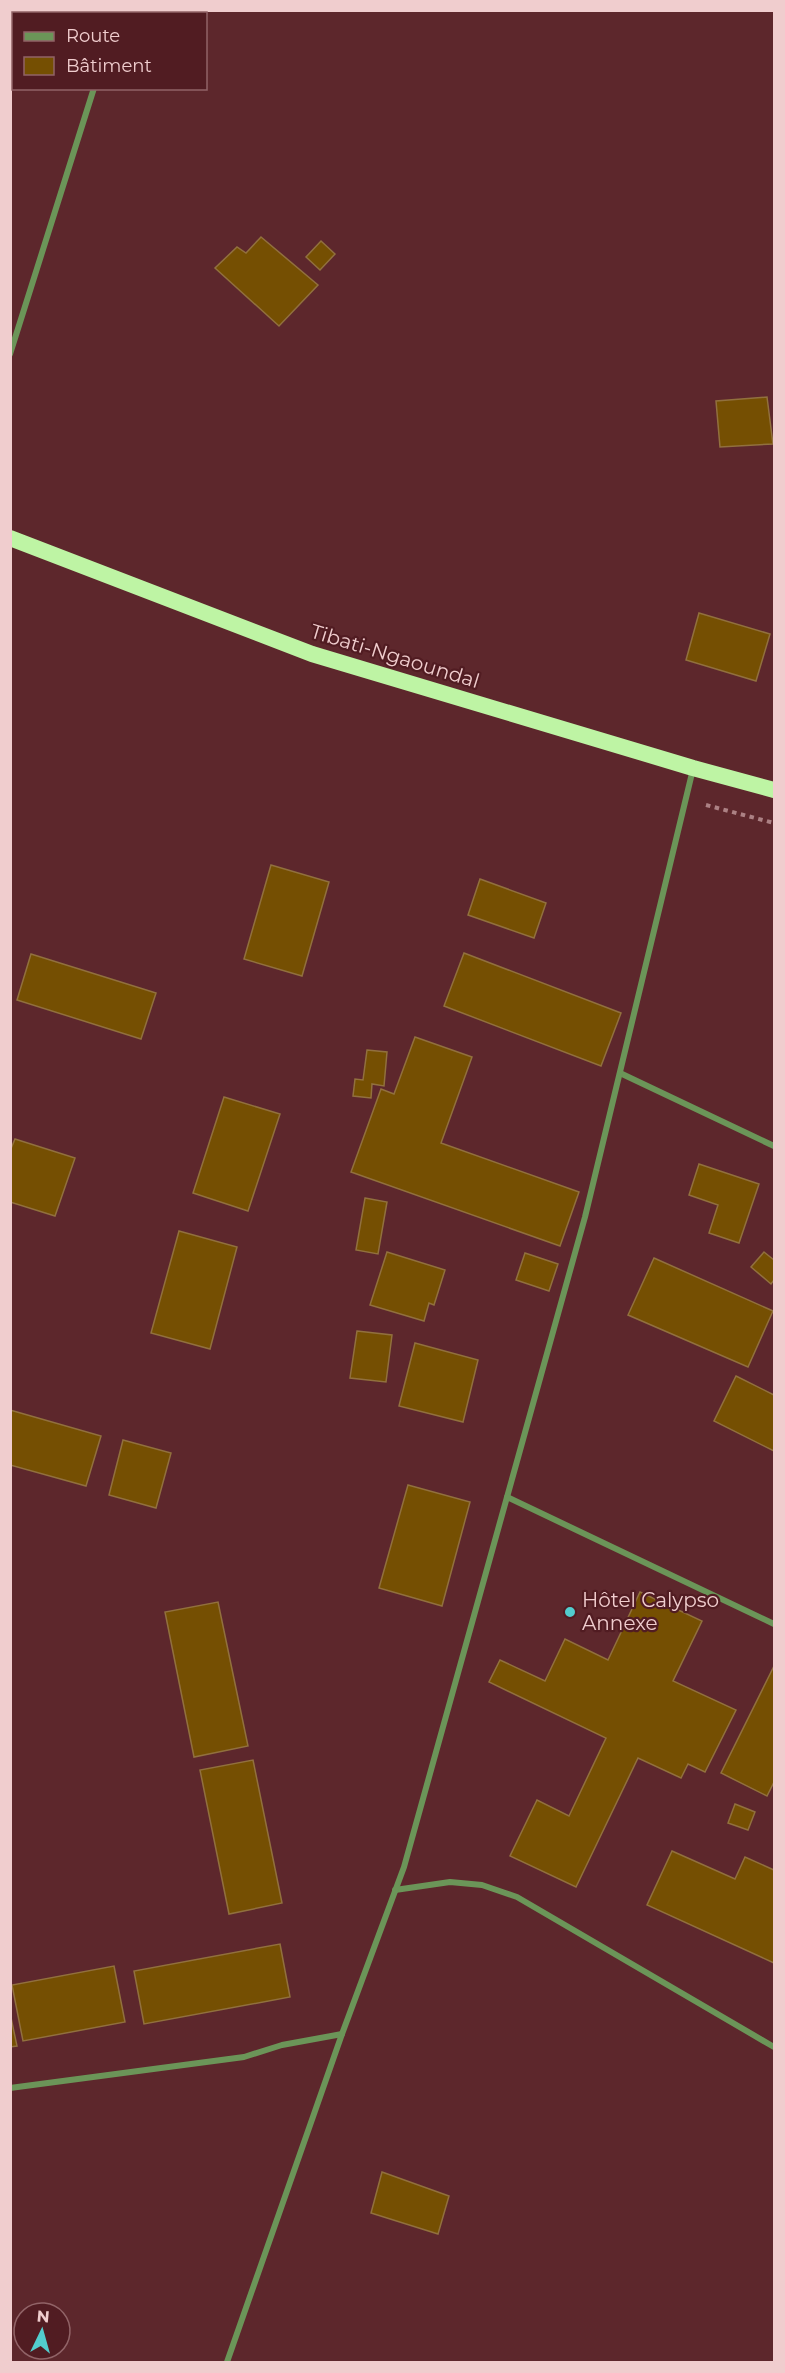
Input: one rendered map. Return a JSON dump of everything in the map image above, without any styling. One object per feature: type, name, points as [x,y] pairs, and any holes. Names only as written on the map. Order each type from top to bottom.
[{"type":"highway","name":"Tibati-Ngaoundal","points":[[10,538],[312,654],[774,790]]},
{"type":"street","points":[[10,354],[93,90]]},
{"type":"street","points":[[227,2362],[407,1855],[585,1216],[693,768]]},
{"type":"street","points":[[620,1073],[774,1146]]},
{"type":"street","points":[[507,1497],[774,1624]]},
{"type":"street","points":[[395,1890],[450,1882],[482,1885],[517,1897],[774,2047]]},
{"type":"street","points":[[10,2088],[244,2057],[282,2045],[342,2034]]},
{"type":"path","points":[[685,800],[774,823]]},
{"type":"building","points":[[261,237],[318,285],[279,326],[215,268],[237,247],[246,253]]},
{"type":"building","points":[[321,241],[335,254],[320,270],[306,257]]},
{"type":"building","points":[[767,397],[773,444],[720,447],[716,401]]},
{"type":"building","points":[[699,613],[770,634],[756,681],[686,660]]},
{"type":"building","points":[[271,865],[329,882],[302,976],[244,959]]},
{"type":"building","points":[[480,879],[546,903],[534,938],[468,915]]},
{"type":"building","points":[[464,953],[621,1013],[601,1066],[444,1006]]},
{"type":"building","points":[[31,954],[156,993],[141,1039],[17,1000]]},
{"type":"building","points":[[415,1037],[472,1057],[441,1143],[579,1192],[560,1246],[351,1172],[381,1089],[394,1094]]},
{"type":"building","points":[[367,1050],[387,1052],[384,1086],[372,1084],[371,1098],[353,1096],[355,1079],[363,1080]]},
{"type":"building","points":[[224,1097],[280,1114],[248,1211],[193,1193]]},
{"type":"building","points":[[15,1139],[75,1158],[55,1216],[10,1202],[10,1151]]},
{"type":"building","points":[[699,1164],[759,1184],[739,1243],[709,1233],[718,1205],[689,1195]]},
{"type":"building","points":[[365,1198],[387,1202],[378,1254],[356,1250]]},
{"type":"building","points":[[179,1231],[237,1247],[210,1349],[151,1333]]},
{"type":"building","points":[[387,1252],[445,1270],[434,1305],[429,1303],[424,1321],[370,1305]]},
{"type":"building","points":[[764,1252],[774,1260],[774,1280],[771,1284],[751,1267]]},
{"type":"building","points":[[525,1253],[558,1264],[549,1291],[516,1280]]},
{"type":"building","points":[[654,1258],[773,1311],[748,1367],[628,1315]]},
{"type":"building","points":[[357,1331],[392,1335],[386,1382],[350,1378]]},
{"type":"building","points":[[415,1343],[478,1360],[463,1422],[399,1406]]},
{"type":"building","points":[[736,1376],[774,1395],[774,1451],[714,1421]]},
{"type":"building","points":[[10,1410],[101,1436],[86,1486],[10,1465]]},
{"type":"building","points":[[123,1440],[171,1453],[156,1508],[109,1495]]},
{"type":"building","points":[[408,1485],[470,1502],[442,1606],[379,1588]]},
{"type":"building","points":[[640,1592],[702,1621],[673,1681],[736,1710],[705,1772],[688,1764],[681,1778],[638,1758],[576,1887],[510,1856],[537,1800],[569,1816],[606,1738],[489,1682],[500,1660],[545,1681],[565,1639],[608,1660]]},
{"type":"building","points":[[218,1602],[248,1746],[194,1757],[165,1612]]},
{"type":"building","points":[[774,1666],[774,1782],[767,1796],[721,1773]]},
{"type":"building","points":[[253,1760],[282,1903],[229,1914],[200,1770]]},
{"type":"building","points":[[735,1804],[755,1812],[748,1830],[728,1823]]},
{"type":"building","points":[[672,1851],[735,1879],[745,1857],[774,1870],[774,1963],[647,1905]]},
{"type":"building","points":[[280,1944],[290,1997],[144,2024],[134,1971]]},
{"type":"building","points":[[114,1966],[125,2022],[23,2041],[12,1985]]},
{"type":"building","points":[[10,2013],[17,2046],[10,2047]]},
{"type":"building","points":[[382,2172],[449,2196],[438,2234],[371,2213]]},
{"type":"place","name":"Hôtel Calypso Annexe","points":[[570,1612]]}]
